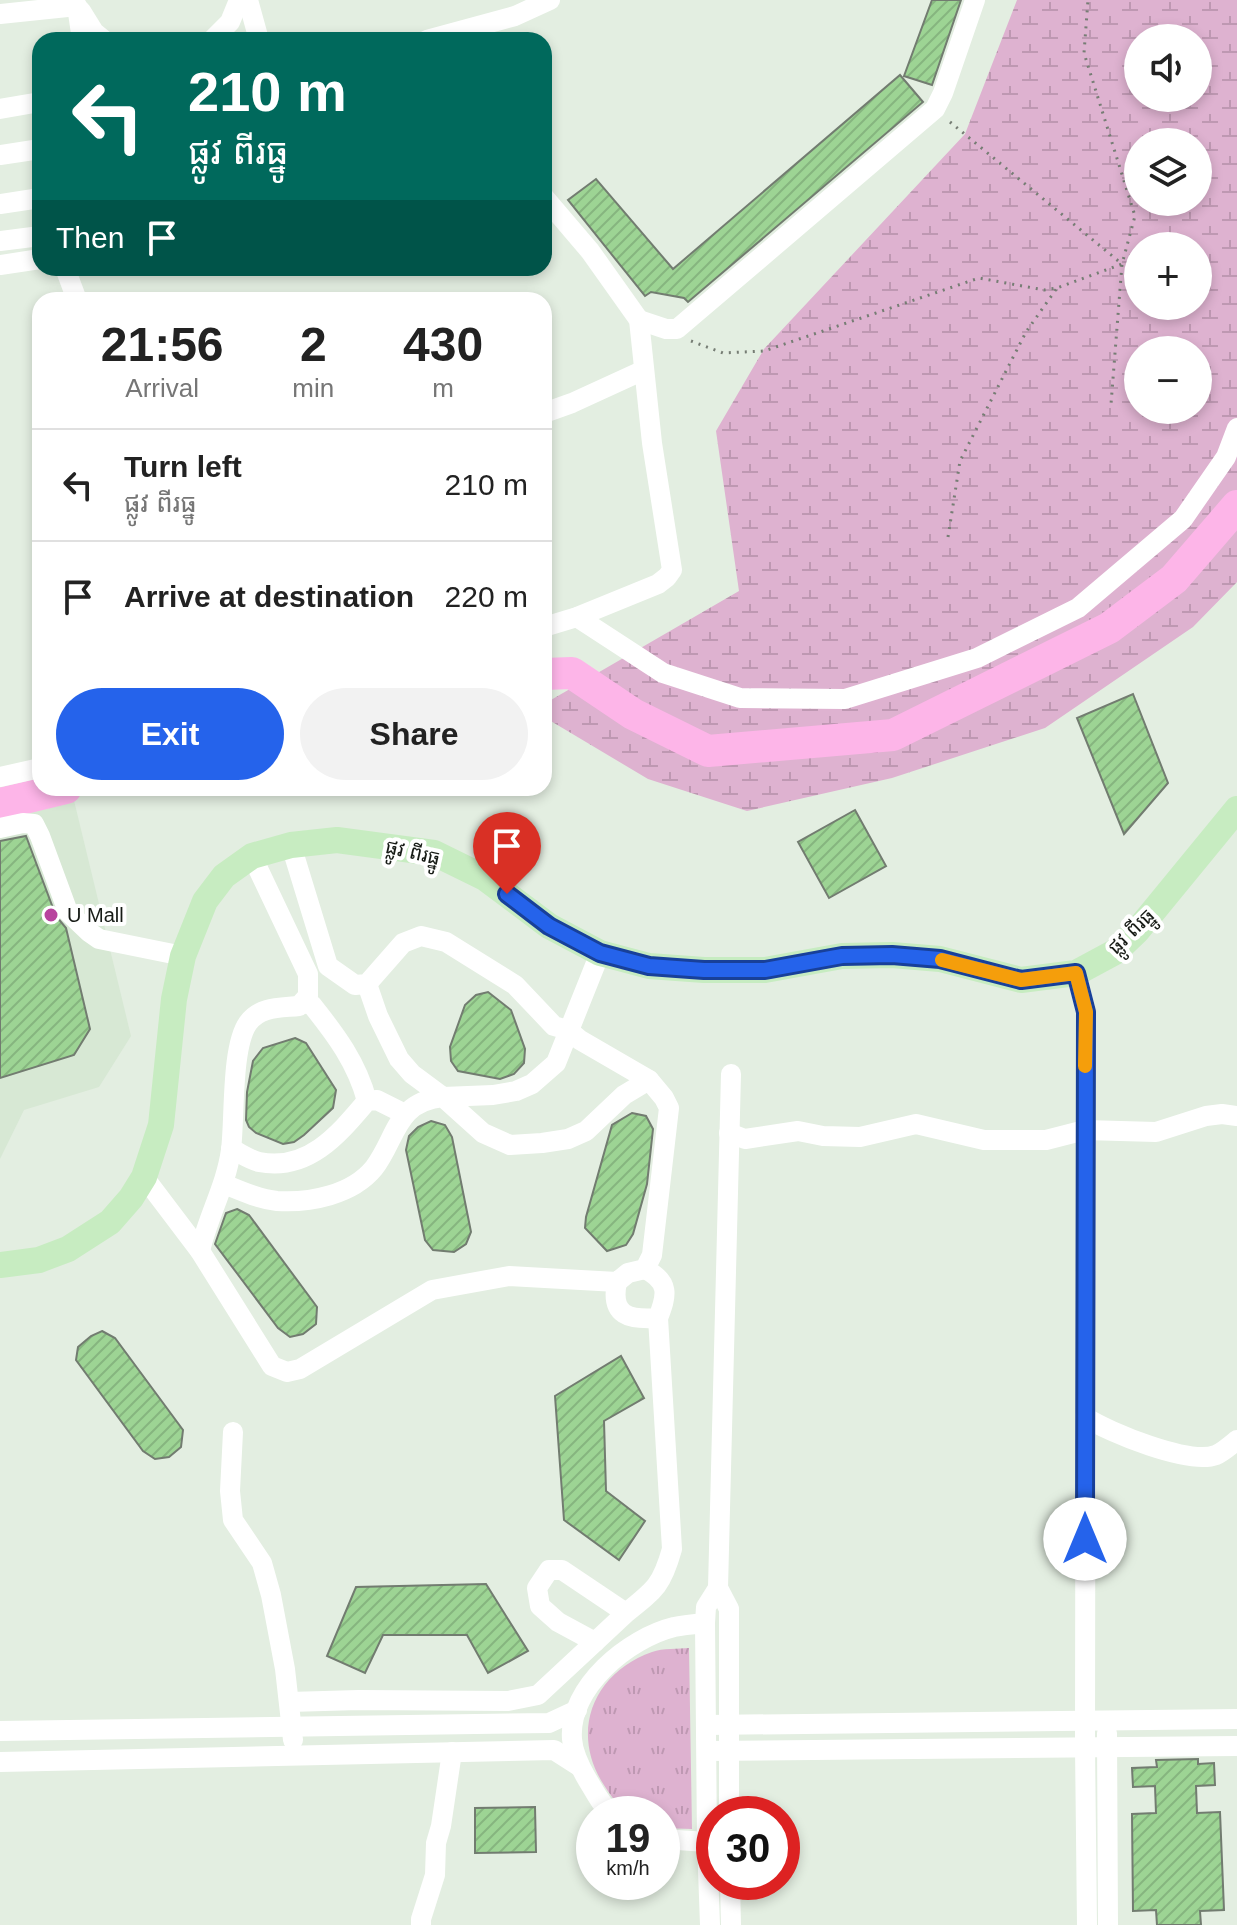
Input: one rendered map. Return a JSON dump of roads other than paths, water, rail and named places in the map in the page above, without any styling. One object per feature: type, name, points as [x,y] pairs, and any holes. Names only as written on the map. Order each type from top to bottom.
[{"type":"main road","name":"ផ្លូវ ពីរធ្នូ","points":[[0,1265],[39,1260],[89,1237],[110,1222],[144,1177],[161,1125],[174,999],[183,956],[205,901],[224,876],[252,856],[291,845],[337,840],[434,853],[485,878],[549,926],[600,953],[649,966],[765,970],[842,956],[892,955],[940,959],[1021,980],[1076,973],[1115,952],[1137,931],[1237,809]]},
{"type":"street","points":[[220,32],[230,22],[239,0]]},
{"type":"street","points":[[248,0],[257,32]]},
{"type":"street","points":[[456,32],[515,16],[550,0]]},
{"type":"street","points":[[639,320],[666,329],[677,329],[935,109],[975,0]]},
{"type":"street","points":[[0,14],[77,3]]},
{"type":"street","points":[[77,3],[81,32]]},
{"type":"street","points":[[77,3],[94,32]]},
{"type":"street","points":[[0,109],[32,103]]},
{"type":"street","points":[[0,155],[32,150]]},
{"type":"street","points":[[0,204],[32,199]]},
{"type":"street","points":[[552,206],[590,251],[639,320],[652,443],[672,570],[658,584],[552,625]]},
{"type":"street","points":[[0,241],[32,237]]},
{"type":"street","points":[[0,265],[32,260]]},
{"type":"street","points":[[552,410],[644,370]]},
{"type":"street","points":[[577,617],[663,673],[740,698],[845,699],[977,658],[1078,608],[1183,519],[1226,457],[1237,428]]},
{"type":"street","points":[[0,777],[32,770]]},
{"type":"street","points":[[0,828],[34,824],[68,912],[99,939],[183,956]]},
{"type":"street","points":[[291,845],[328,966],[355,985],[367,984],[403,943],[421,936],[446,942],[515,985],[554,1026],[568,1030],[649,1080],[669,1108],[652,1255],[645,1269]]},
{"type":"street","points":[[200,1251],[224,1184],[231,1149],[240,1037],[250,1020],[263,1010],[299,1006],[308,996],[308,974],[252,856]]},
{"type":"street","points":[[224,1184],[275,1201],[306,1200],[339,1192],[359,1183],[374,1168],[390,1135],[405,1114],[419,1103],[443,1097],[493,1095],[532,1084],[556,1063],[600,953]]},
{"type":"street","points":[[308,974],[328,966]]},
{"type":"street","points":[[1076,973],[1086,1012],[1087,1925]]},
{"type":"street","points":[[367,984],[378,1016],[399,1059],[412,1074],[483,1133],[510,1145],[568,1139],[586,1131],[624,1095],[649,1080]]},
{"type":"street","points":[[304,1003],[312,1005],[349,1054],[367,1101]]},
{"type":"street","points":[[729,1796],[729,1609],[718,1588],[731,1074]]},
{"type":"street","points":[[231,1149],[258,1162],[284,1163],[311,1155],[334,1139],[367,1101],[377,1100],[405,1114]]},
{"type":"street","points":[[729,1133],[745,1139],[798,1131],[823,1136],[860,1137],[916,1124],[984,1140],[1046,1140],[1085,1130],[1156,1132],[1206,1116],[1237,1116]]},
{"type":"street","points":[[144,1177],[200,1251],[272,1366],[287,1372],[300,1369],[432,1290],[509,1276],[617,1282]]},
{"type":"street","points":[[289,1702],[508,1701],[538,1695],[664,1579],[672,1549],[658,1318],[664,1302],[664,1288],[658,1276],[645,1269],[628,1273],[617,1282],[614,1296],[619,1309],[630,1318],[658,1318]]},
{"type":"street","points":[[1085,1417],[1113,1432],[1184,1457],[1216,1455],[1237,1440]]},
{"type":"street","points":[[233,1432],[230,1491],[233,1520],[262,1563],[282,1654],[294,1756]]},
{"type":"street","points":[[595,1642],[558,1622],[540,1606],[537,1588],[549,1570],[562,1570],[626,1613]]},
{"type":"street","points":[[707,1796],[705,1623],[706,1607],[718,1588]]},
{"type":"street","points":[[597,1796],[579,1766],[572,1738],[577,1710],[591,1680],[620,1654],[646,1638],[673,1627],[705,1623]]},
{"type":"street","points":[[0,1731],[549,1723],[577,1710]]},
{"type":"street","points":[[708,1725],[1237,1719]]},
{"type":"street","points":[[1107,1720],[1108,1925]]},
{"type":"street","points":[[707,1751],[1237,1746]]},
{"type":"street","points":[[0,1762],[554,1750],[579,1766]]},
{"type":"street","points":[[421,1925],[435,1875],[436,1843],[452,1752]]},
{"type":"street","points":[[709,1900],[710,1925]]},
{"type":"street","points":[[730,1900],[731,1925]]},
{"type":"waterway","points":[[552,674],[572,673],[633,714],[708,751],[893,735],[1109,628],[1174,579],[1237,506]]},
{"type":"waterway","points":[[0,804],[33,796]]},
{"type":"place","name":"U Mall","points":[[51,915]]}]
